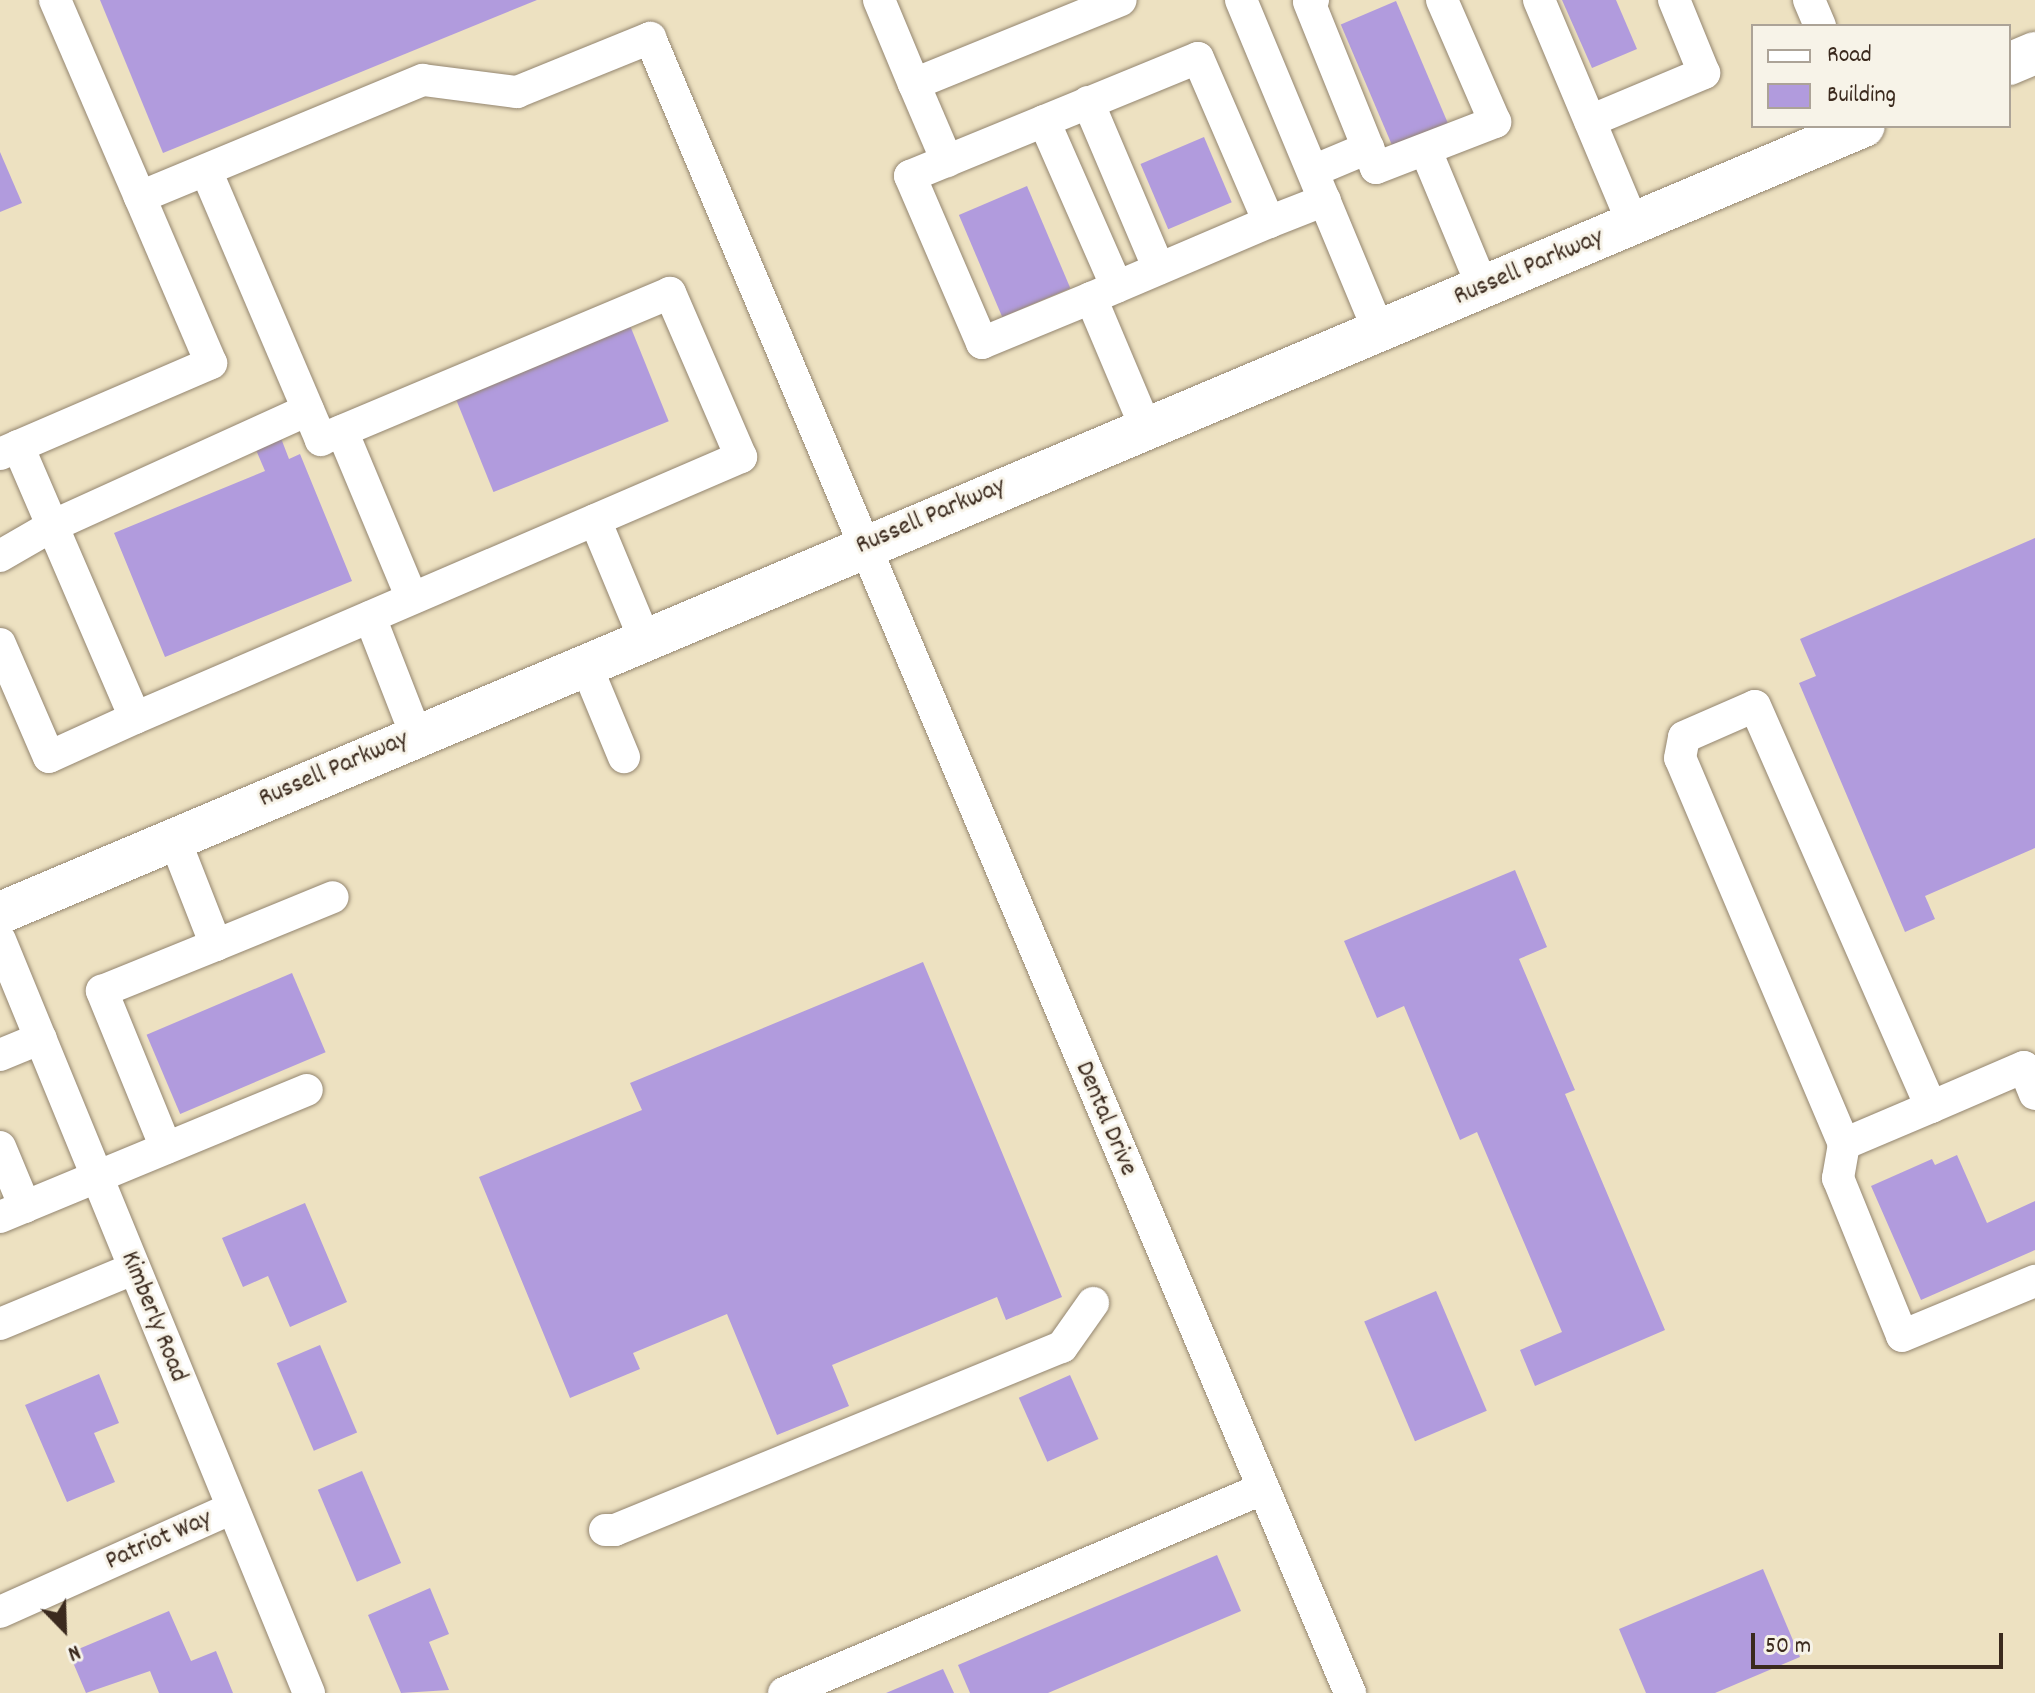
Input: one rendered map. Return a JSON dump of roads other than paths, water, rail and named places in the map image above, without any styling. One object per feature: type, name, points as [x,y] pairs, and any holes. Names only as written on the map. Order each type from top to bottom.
[{"type":"main road","points":[[2011,63],[2035,53]]},
{"type":"main road","name":"Russell Parkway","points":[[0,913],[860,546],[1483,288],[1857,128]]},
{"type":"street","points":[[55,0],[211,363],[9,450],[52,526],[135,718]]},
{"type":"street","points":[[879,0],[947,161]]},
{"type":"street","points":[[914,84],[1121,0]]},
{"type":"street","points":[[1241,0],[1379,331]]},
{"type":"street","points":[[1313,0],[1309,2],[1376,168],[1495,122],[1442,0]]},
{"type":"street","points":[[1539,0],[1633,224]]},
{"type":"street","points":[[1590,121],[1704,73],[1674,0]]},
{"type":"street","points":[[1809,0],[1819,24]]},
{"type":"street","name":"Dental Drive","points":[[206,170],[423,80],[517,92],[650,38],[860,546],[1350,1693]]},
{"type":"street","points":[[1269,222],[1198,58],[910,176],[982,343],[1269,222],[1368,148]]},
{"type":"street","points":[[1088,102],[1159,269]]},
{"type":"street","points":[[1044,121],[1104,292],[1146,428]]},
{"type":"street","points":[[1426,151],[1483,288]]},
{"type":"street","points":[[0,644],[49,757],[741,457],[670,293],[321,440],[206,170],[140,197]]},
{"type":"street","points":[[0,556],[52,526],[308,410]]},
{"type":"street","points":[[342,431],[412,598]]},
{"type":"street","points":[[595,520],[644,638]]},
{"type":"street","points":[[370,617],[416,735]]},
{"type":"street","points":[[585,663],[624,757]]},
{"type":"street","points":[[1931,1107],[1755,706],[1684,737],[1680,758],[1844,1144],[1838,1178],[1902,1336],[2035,1281]]},
{"type":"street","points":[[174,838],[216,945]]},
{"type":"street","points":[[166,1148],[102,991],[333,897]]},
{"type":"street","name":"Kimberly Road","points":[[0,940],[230,1509],[309,1693]]},
{"type":"street","points":[[0,1055],[41,1038]]},
{"type":"street","points":[[1844,1144],[1931,1107],[2031,1074]]},
{"type":"street","points":[[0,1147],[12,1212],[307,1090]]},
{"type":"street","points":[[0,1324],[133,1269]]},
{"type":"street","points":[[605,1530],[615,1530],[1062,1347],[1093,1303]]},
{"type":"street","points":[[784,1693],[1262,1489]]},
{"type":"street","name":"Patriot Way","points":[[0,1612],[230,1509]]}]
